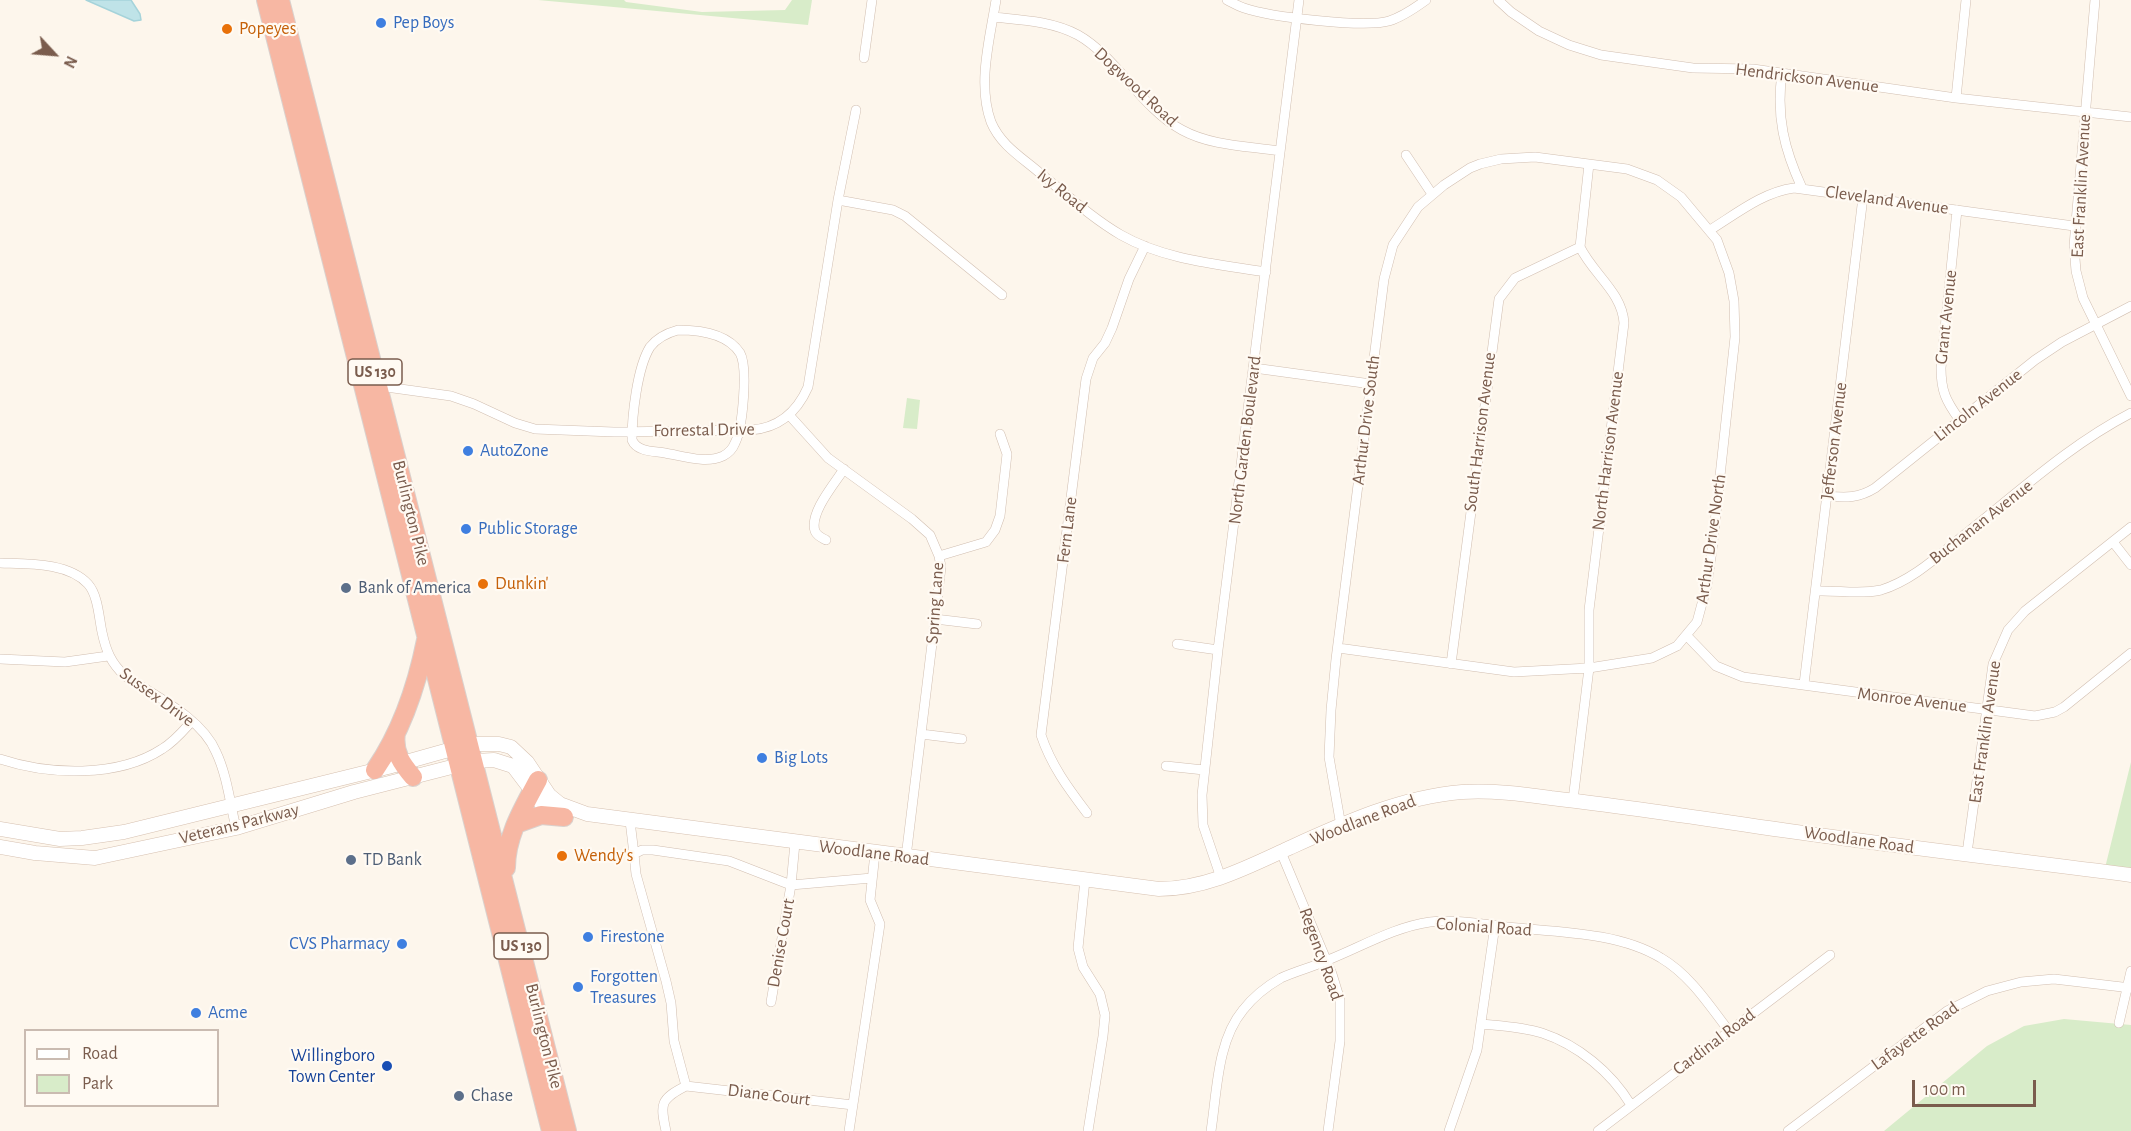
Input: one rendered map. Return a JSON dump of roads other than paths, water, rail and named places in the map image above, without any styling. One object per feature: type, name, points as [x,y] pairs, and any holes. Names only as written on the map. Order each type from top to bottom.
[{"type":"highway","name":"Burlington Pike","points":[[266,0],[414,590],[507,890],[567,1131]]},
{"type":"highway","name":"Burlington Pike","points":[[280,0],[379,386],[551,1131]]},
{"type":"highway","points":[[375,770],[397,729],[422,664],[427,635]]},
{"type":"highway","points":[[397,729],[395,744],[407,770]]},
{"type":"highway","points":[[507,890],[508,845],[535,786]]},
{"type":"highway","points":[[516,824],[541,815],[564,817]]},
{"type":"street","points":[[864,58],[872,0]]},
{"type":"street","name":"Ivy Road","points":[[996,0],[986,72],[986,93],[991,122],[1001,139],[1014,153],[1086,211],[1122,235],[1145,246],[1190,260],[1266,272]]},
{"type":"street","points":[[1227,0],[1245,8],[1297,17],[1358,23],[1389,21],[1426,0]]},
{"type":"street","name":"North Garden Boulevard","points":[[1221,878],[1203,825],[1204,770],[1299,0]]},
{"type":"street","name":"Hendrickson Avenue","points":[[1498,0],[1539,32],[1601,55],[1693,68],[1753,69],[1956,98],[2131,117]]},
{"type":"street","points":[[1956,98],[1966,0]]},
{"type":"street","name":"East Franklin Avenue","points":[[2095,0],[2074,226],[2076,271],[2083,298],[2131,396]]},
{"type":"street","name":"Dogwood Road","points":[[993,17],[1047,24],[1084,39],[1157,112],[1174,126],[1192,135],[1206,140],[1280,151]]},
{"type":"street","points":[[1782,73],[1779,98],[1780,120],[1792,166],[1802,189]]},
{"type":"street","points":[[790,416],[803,399],[812,370],[838,200],[856,110]]},
{"type":"street","points":[[1406,155],[1432,194]]},
{"type":"street","name":"Arthur Drive South","points":[[1341,826],[1329,757],[1331,710],[1384,279],[1389,256],[1418,207],[1432,194],[1470,168],[1501,159],[1535,157],[1588,164]]},
{"type":"street","points":[[1580,247],[1588,164]]},
{"type":"street","name":"Arthur Drive North","points":[[1338,648],[1514,672],[1589,668],[1652,658],[1677,646],[1697,622],[1709,573],[1734,337],[1732,284],[1723,255],[1710,230],[1681,197],[1657,180],[1627,169],[1588,164]]},
{"type":"street","name":"Cleveland Avenue","points":[[1710,230],[1771,194],[1787,189],[1802,189],[2074,226]]},
{"type":"street","name":"Jefferson Avenue","points":[[1804,684],[1863,197]]},
{"type":"street","points":[[838,200],[893,210],[905,216],[1002,295]]},
{"type":"street","name":"Grant Avenue","points":[[1957,210],[1941,368],[1942,387],[1947,403],[1959,419]]},
{"type":"street","name":"Fern Lane","points":[[1088,813],[1060,777],[1041,735],[1086,379],[1093,358],[1105,343],[1112,328],[1129,279],[1145,246]]},
{"type":"street","name":"South Harrison Avenue","points":[[1451,664],[1499,299],[1515,279],[1580,247]]},
{"type":"street","name":"North Harrison Avenue","points":[[1573,800],[1589,668],[1589,610],[1624,323],[1623,313],[1614,295],[1580,247]]},
{"type":"street","name":"Lincoln Avenue","points":[[1828,496],[1848,498],[1863,495],[1875,488],[2035,360],[2062,342],[2131,306]]},
{"type":"street","points":[[687,330],[722,337],[730,341],[740,353],[745,368],[739,429],[731,450],[714,459],[701,459],[638,448],[632,440],[632,431],[641,374],[650,348],[655,342],[669,332],[687,330]]},
{"type":"street","points":[[1254,369],[1371,384]]},
{"type":"street","name":"Forrestal Drive","points":[[379,386],[451,396],[535,429],[758,430],[790,416]]},
{"type":"street","name":"Buchanan Avenue","points":[[1817,591],[1868,592],[1888,587],[1908,578],[1944,552],[2073,448],[2131,413]]},
{"type":"street","name":"Spring Lane","points":[[790,416],[828,458],[930,535],[939,556],[941,567],[906,857]]},
{"type":"street","points":[[939,556],[986,542],[995,530],[1000,516],[1007,454],[1000,434]]},
{"type":"street","points":[[826,540],[818,535],[814,523],[820,507],[844,469]]},
{"type":"street","name":"East Franklin Avenue","points":[[1967,853],[1993,663],[2008,630],[2025,611],[2131,527]]},
{"type":"street","points":[[2113,542],[2131,565]]},
{"type":"street","name":"Sussex Drive","points":[[0,563],[61,569],[76,574],[89,585],[95,600],[108,656],[125,676],[205,732],[217,752],[236,828]]},
{"type":"street","points":[[935,619],[977,624]]},
{"type":"street","name":"Monroe Avenue","points":[[1687,636],[1709,659],[1724,670],[1743,677],[1956,706],[1988,708],[2026,716],[2055,712],[2074,700],[2131,653]]},
{"type":"street","points":[[1177,644],[1218,650]]},
{"type":"street","points":[[0,659],[64,662],[108,656]]},
{"type":"street","points":[[0,759],[25,766],[59,771],[104,768],[130,763],[152,755],[169,744],[192,721]]},
{"type":"street","points":[[921,734],[962,739]]},
{"type":"street","name":"Veterans Parkway","points":[[0,847],[35,853],[95,858],[236,828],[407,770],[465,754]]},
{"type":"street","name":"Woodlane Road","points":[[465,754],[494,759],[513,766],[560,804],[573,810],[602,817],[1143,887],[1176,889],[1192,887],[1221,878],[1398,804],[1448,793],[1482,792],[1573,800],[2131,875]]},
{"type":"street","points":[[1166,766],[1204,770]]},
{"type":"street","name":"Veterans Parkway","points":[[0,829],[60,839],[82,838],[146,827],[375,770],[407,770]]},
{"type":"street","name":"Woodlane Road","points":[[535,786],[544,807],[564,817],[602,817]]},
{"type":"street","points":[[630,821],[636,874],[666,981],[671,1003],[674,1041],[686,1086],[667,1097],[661,1108],[666,1131]]},
{"type":"street","name":"Denise Court","points":[[771,1002],[791,885],[795,843]]},
{"type":"street","points":[[634,854],[642,850],[653,850],[729,861],[791,885],[872,879]]},
{"type":"street","name":"Regency Road","points":[[1281,852],[1327,961],[1340,1000],[1341,1027],[1328,1131]]},
{"type":"street","points":[[849,1131],[880,924],[870,900],[875,853]]},
{"type":"street","points":[[1085,880],[1078,948],[1083,967],[1100,994],[1105,1015],[1088,1131]]},
{"type":"street","name":"Colonial Road","points":[[1211,1131],[1226,1043],[1242,1010],[1254,997],[1281,979],[1389,934],[1429,922],[1450,921],[1495,925],[1604,938],[1644,949],[1669,963],[1683,975],[1729,1031]]},
{"type":"street","points":[[1449,1131],[1474,1061],[1482,1024],[1495,925]]},
{"type":"street","name":"Cardinal Road","points":[[1598,1131],[1830,954]]},
{"type":"street","points":[[2119,1023],[2130,988],[2131,971]]},
{"type":"street","name":"Lafayette Road","points":[[1788,1131],[1947,1011],[1987,991],[2021,982],[2054,980],[2130,988]]},
{"type":"street","points":[[1482,1024],[1530,1030],[1572,1047],[1605,1072],[1631,1104]]},
{"type":"street","name":"Diane Court","points":[[686,1086],[853,1105]]},
{"type":"water","points":[[86,0],[131,0],[141,20],[134,21]]},
{"type":"place","name":"Pep Boys","points":[[381,23]]},
{"type":"place","name":"Popeyes","points":[[227,29]]},
{"type":"place","name":"AutoZone","points":[[468,451]]},
{"type":"place","name":"Public Storage","points":[[466,529]]},
{"type":"place","name":"Dunkin'","points":[[483,584]]},
{"type":"place","name":"Bank of America","points":[[346,588]]},
{"type":"place","name":"Big Lots","points":[[762,758]]},
{"type":"place","name":"Wendy's","points":[[562,856]]},
{"type":"place","name":"TD Bank","points":[[351,860]]},
{"type":"place","name":"Firestone","points":[[588,937]]},
{"type":"place","name":"CVS Pharmacy","points":[[402,944]]},
{"type":"place","name":"Forgotten Treasures","points":[[578,987]]},
{"type":"place","name":"Acme","points":[[196,1013]]},
{"type":"place","name":"Willingboro Town Center","points":[[387,1066]]},
{"type":"place","name":"Chase","points":[[459,1096]]}]
